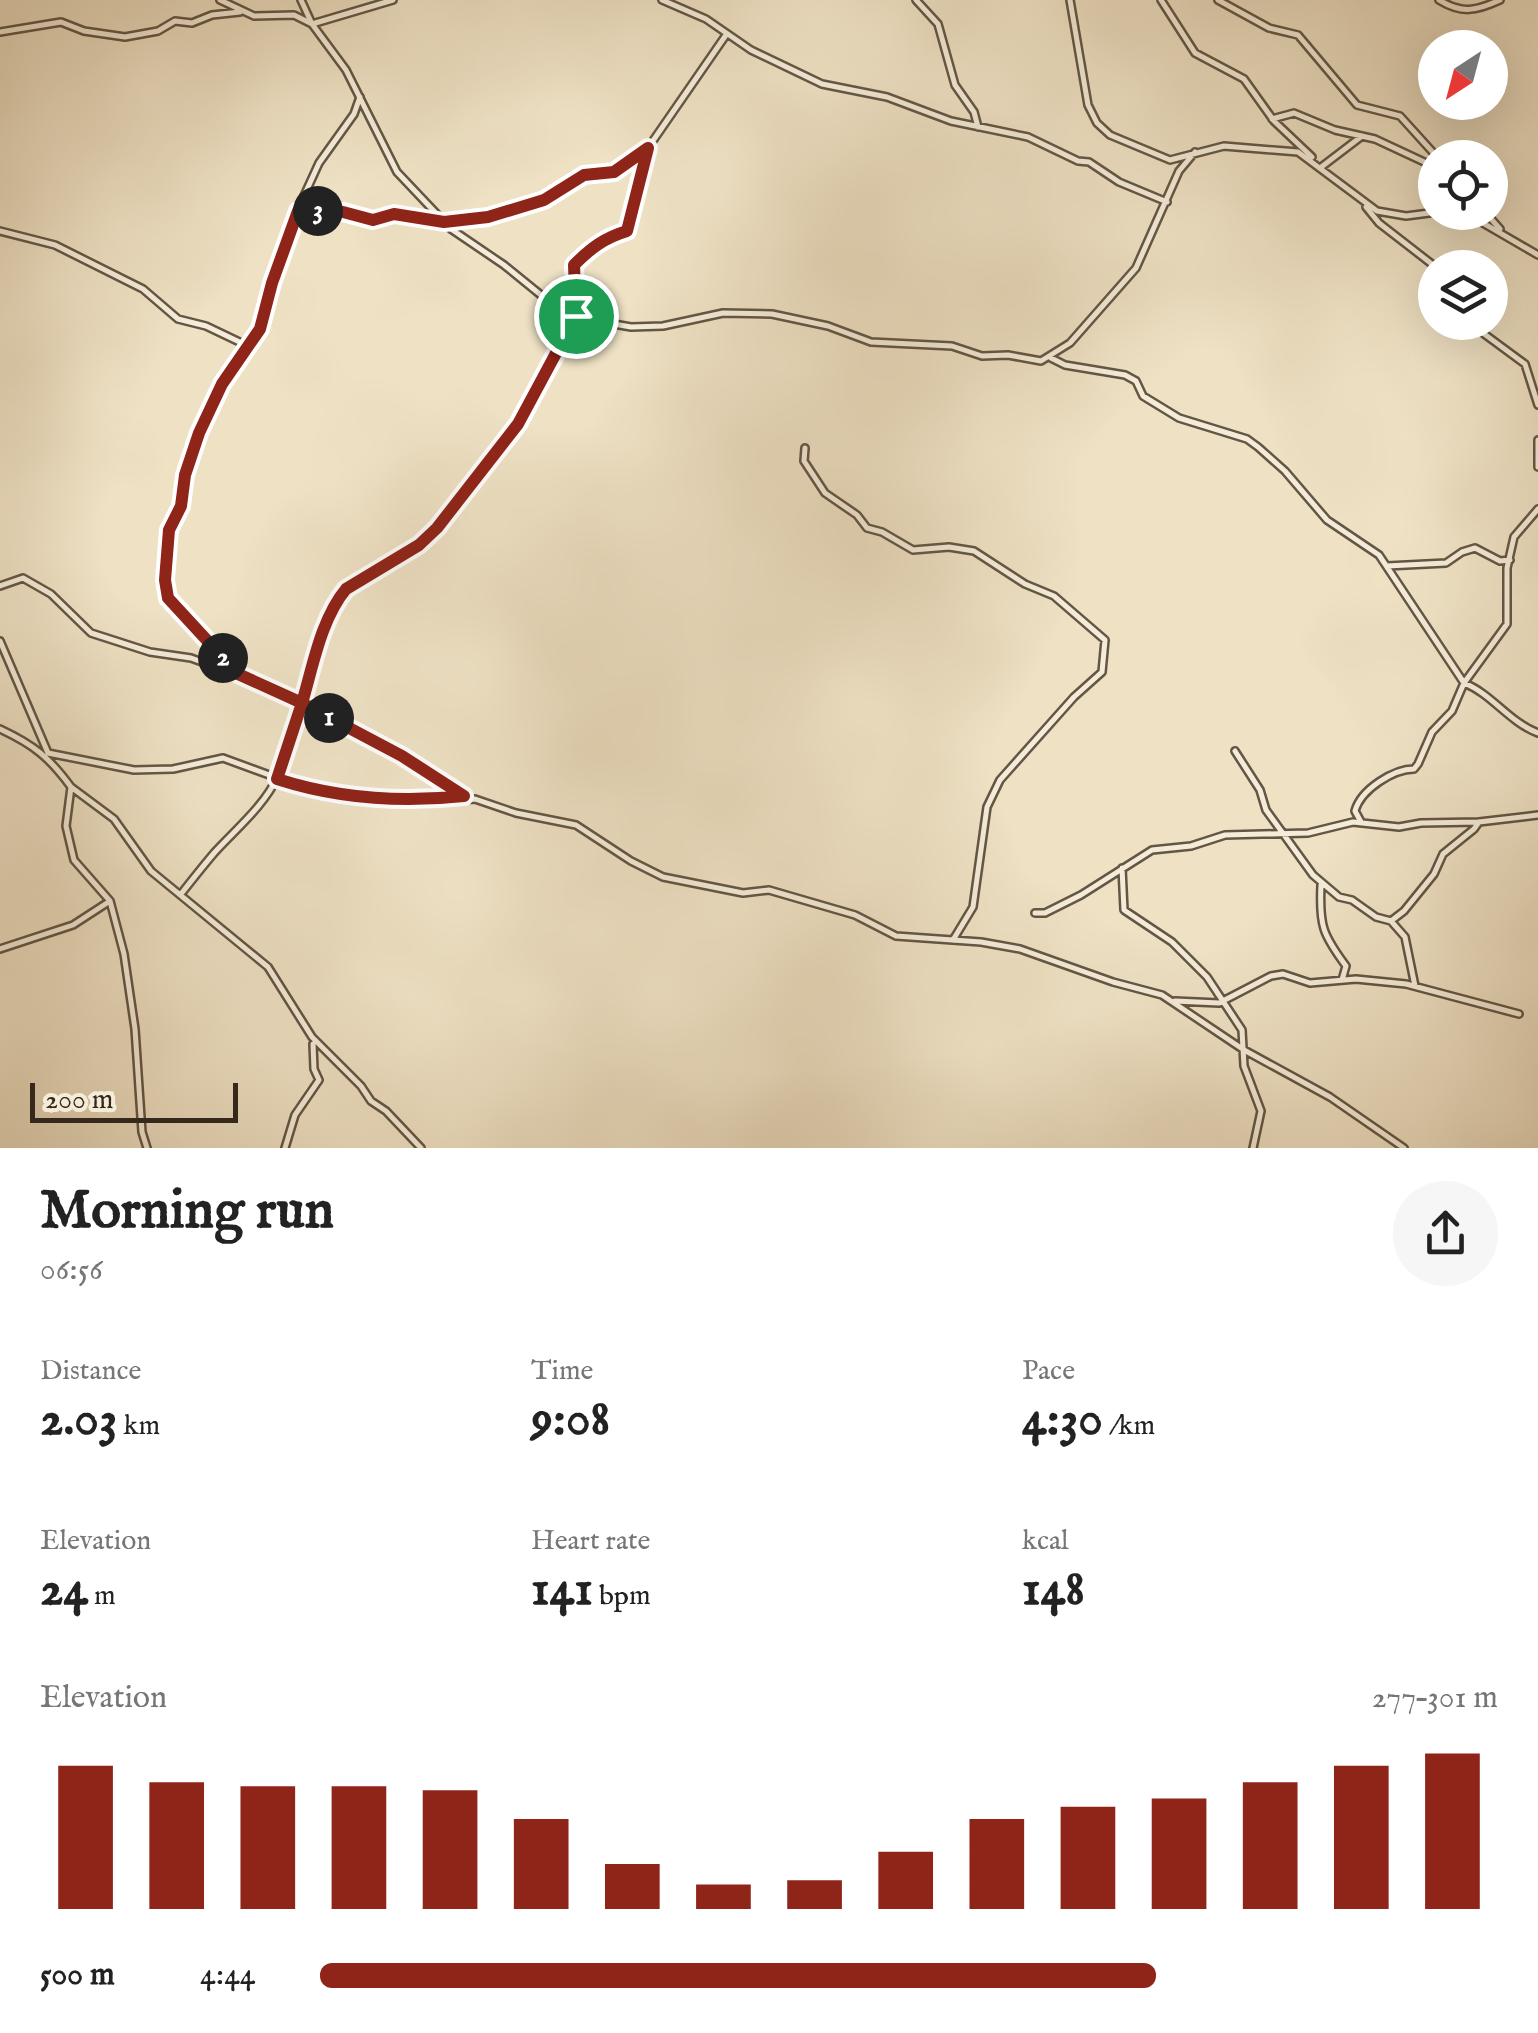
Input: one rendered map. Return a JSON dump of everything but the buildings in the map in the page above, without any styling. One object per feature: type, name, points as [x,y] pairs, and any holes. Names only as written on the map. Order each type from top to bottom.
[{"type":"street","points":[[220,0],[254,16],[294,15],[312,24],[393,0]]},
{"type":"street","points":[[301,0],[312,24],[346,70],[392,166],[444,222],[552,304],[576,316],[610,325],[642,328],[723,314],[772,314],[828,326],[872,342],[952,346],[982,356],[1008,355],[1037,362],[1051,358],[1070,343],[1136,268],[1179,171],[1195,152]]},
{"type":"street","points":[[662,0],[706,18],[726,35],[822,84],[887,98],[937,118],[1028,137],[1078,161],[1089,162],[1119,182],[1167,202]]},
{"type":"street","points":[[916,0],[938,24],[956,85],[974,112],[978,127]]},
{"type":"street","points":[[1070,0],[1083,82],[1097,123],[1110,135],[1164,159],[1224,146],[1305,154],[1364,204],[1379,224],[1418,254]]},
{"type":"street","points":[[1160,0],[1195,53],[1244,79],[1264,102],[1272,119],[1308,150],[1318,165]]},
{"type":"street","points":[[1218,0],[1269,28],[1298,34],[1357,105],[1400,116],[1422,140]]},
{"type":"street","points":[[1439,0],[1464,11],[1500,0]]},
{"type":"street","points":[[0,32],[61,22],[84,31],[125,36],[165,28],[175,22],[192,23],[243,12]]},
{"type":"street","points":[[298,211],[343,212],[373,220],[394,214],[444,222],[488,217],[555,195],[584,175],[614,172],[648,148],[726,35]]},
{"type":"street","points":[[238,674],[168,598],[165,580],[169,530],[181,506],[182,485],[199,433],[222,384],[260,329],[298,211],[319,163],[354,114],[360,98]]},
{"type":"street","points":[[1272,119],[1294,113],[1335,130],[1376,139],[1418,159]]},
{"type":"street","points":[[1318,165],[1362,136]]},
{"type":"street","points":[[181,894],[277,779],[338,599],[346,589],[419,545],[437,528],[518,424],[576,316],[574,265],[591,247],[627,231],[648,148]]},
{"type":"street","points":[[1364,204],[1393,216],[1418,214]]},
{"type":"street","points":[[1496,230],[1538,255]]},
{"type":"street","points":[[1501,230],[1506,236]]},
{"type":"street","points":[[0,231],[55,245],[143,289],[178,319],[206,326],[250,346]]},
{"type":"street","points":[[1492,340],[1525,364],[1538,405]]},
{"type":"street","points":[[1051,358],[1065,365],[1125,375],[1136,382],[1142,396],[1179,418],[1247,439],[1284,470],[1327,520],[1379,554],[1464,683],[1482,692],[1510,718],[1538,733]]},
{"type":"street","points":[[1538,440],[1538,468]]},
{"type":"street","points":[[805,448],[804,461],[825,493],[857,515],[867,528],[912,550],[960,548],[988,558],[1025,584],[1054,596],[1105,640],[1102,672],[1006,772],[989,800],[973,906],[952,940]]},
{"type":"street","points":[[1361,822],[1355,811],[1363,794],[1400,769],[1414,768],[1432,732],[1452,711],[1464,683],[1507,624],[1505,595],[1514,537],[1538,509]]},
{"type":"street","points":[[1386,566],[1446,564],[1474,548],[1500,562],[1510,560]]},
{"type":"street","points":[[0,586],[23,578],[51,594],[91,634],[150,652],[191,658],[238,674],[402,756],[464,796],[576,826],[663,877],[742,893],[769,890],[855,915],[896,936],[1012,947],[1113,982],[1144,988],[1171,1000],[1244,1050],[1338,1102],[1404,1148]]},
{"type":"street","points":[[0,641],[49,756],[71,787],[114,819],[151,871],[268,967],[312,1037],[360,1086],[370,1102],[386,1112],[421,1148]]},
{"type":"street","points":[[0,729],[49,756],[134,770],[173,769],[223,758],[277,779],[368,800],[464,796]]},
{"type":"street","points":[[1236,751],[1283,834],[1322,883],[1376,917],[1391,920],[1405,937],[1415,986]]},
{"type":"street","points":[[71,787],[66,826],[74,860],[110,901],[130,990],[142,1132],[147,1148]]},
{"type":"street","points":[[1035,913],[1045,913],[1081,895],[1158,848],[1191,846],[1224,835],[1308,834],[1342,823],[1361,822],[1399,828],[1422,822],[1479,822],[1538,814]]},
{"type":"street","points":[[1391,920],[1404,911],[1434,874],[1442,854],[1479,822]]},
{"type":"street","points":[[1122,868],[1124,910],[1172,942],[1207,977],[1244,1035],[1247,1079],[1261,1111],[1253,1148]]},
{"type":"street","points":[[1322,883],[1323,928],[1327,942],[1346,966],[1342,980]]},
{"type":"street","points":[[0,949],[73,925],[110,901]]},
{"type":"street","points":[[1171,1000],[1193,1004],[1223,1001],[1271,976],[1291,975],[1310,983],[1370,980],[1415,986],[1519,1014]]},
{"type":"street","points":[[285,1148],[295,1114],[319,1080],[312,1044]]},
{"type":"route","points":[[576,316],[518,424],[437,528],[419,545],[346,589],[338,599],[302,703],[402,756],[464,796],[368,800],[277,779],[302,703],[285,692],[238,674],[168,598],[165,580],[169,530],[181,506],[180,495],[199,433],[222,384],[260,329],[298,211],[343,212],[373,220],[394,214],[444,222],[488,217],[544,200],[584,175],[614,172],[648,148],[627,231],[591,247],[574,265],[576,316]]}]
